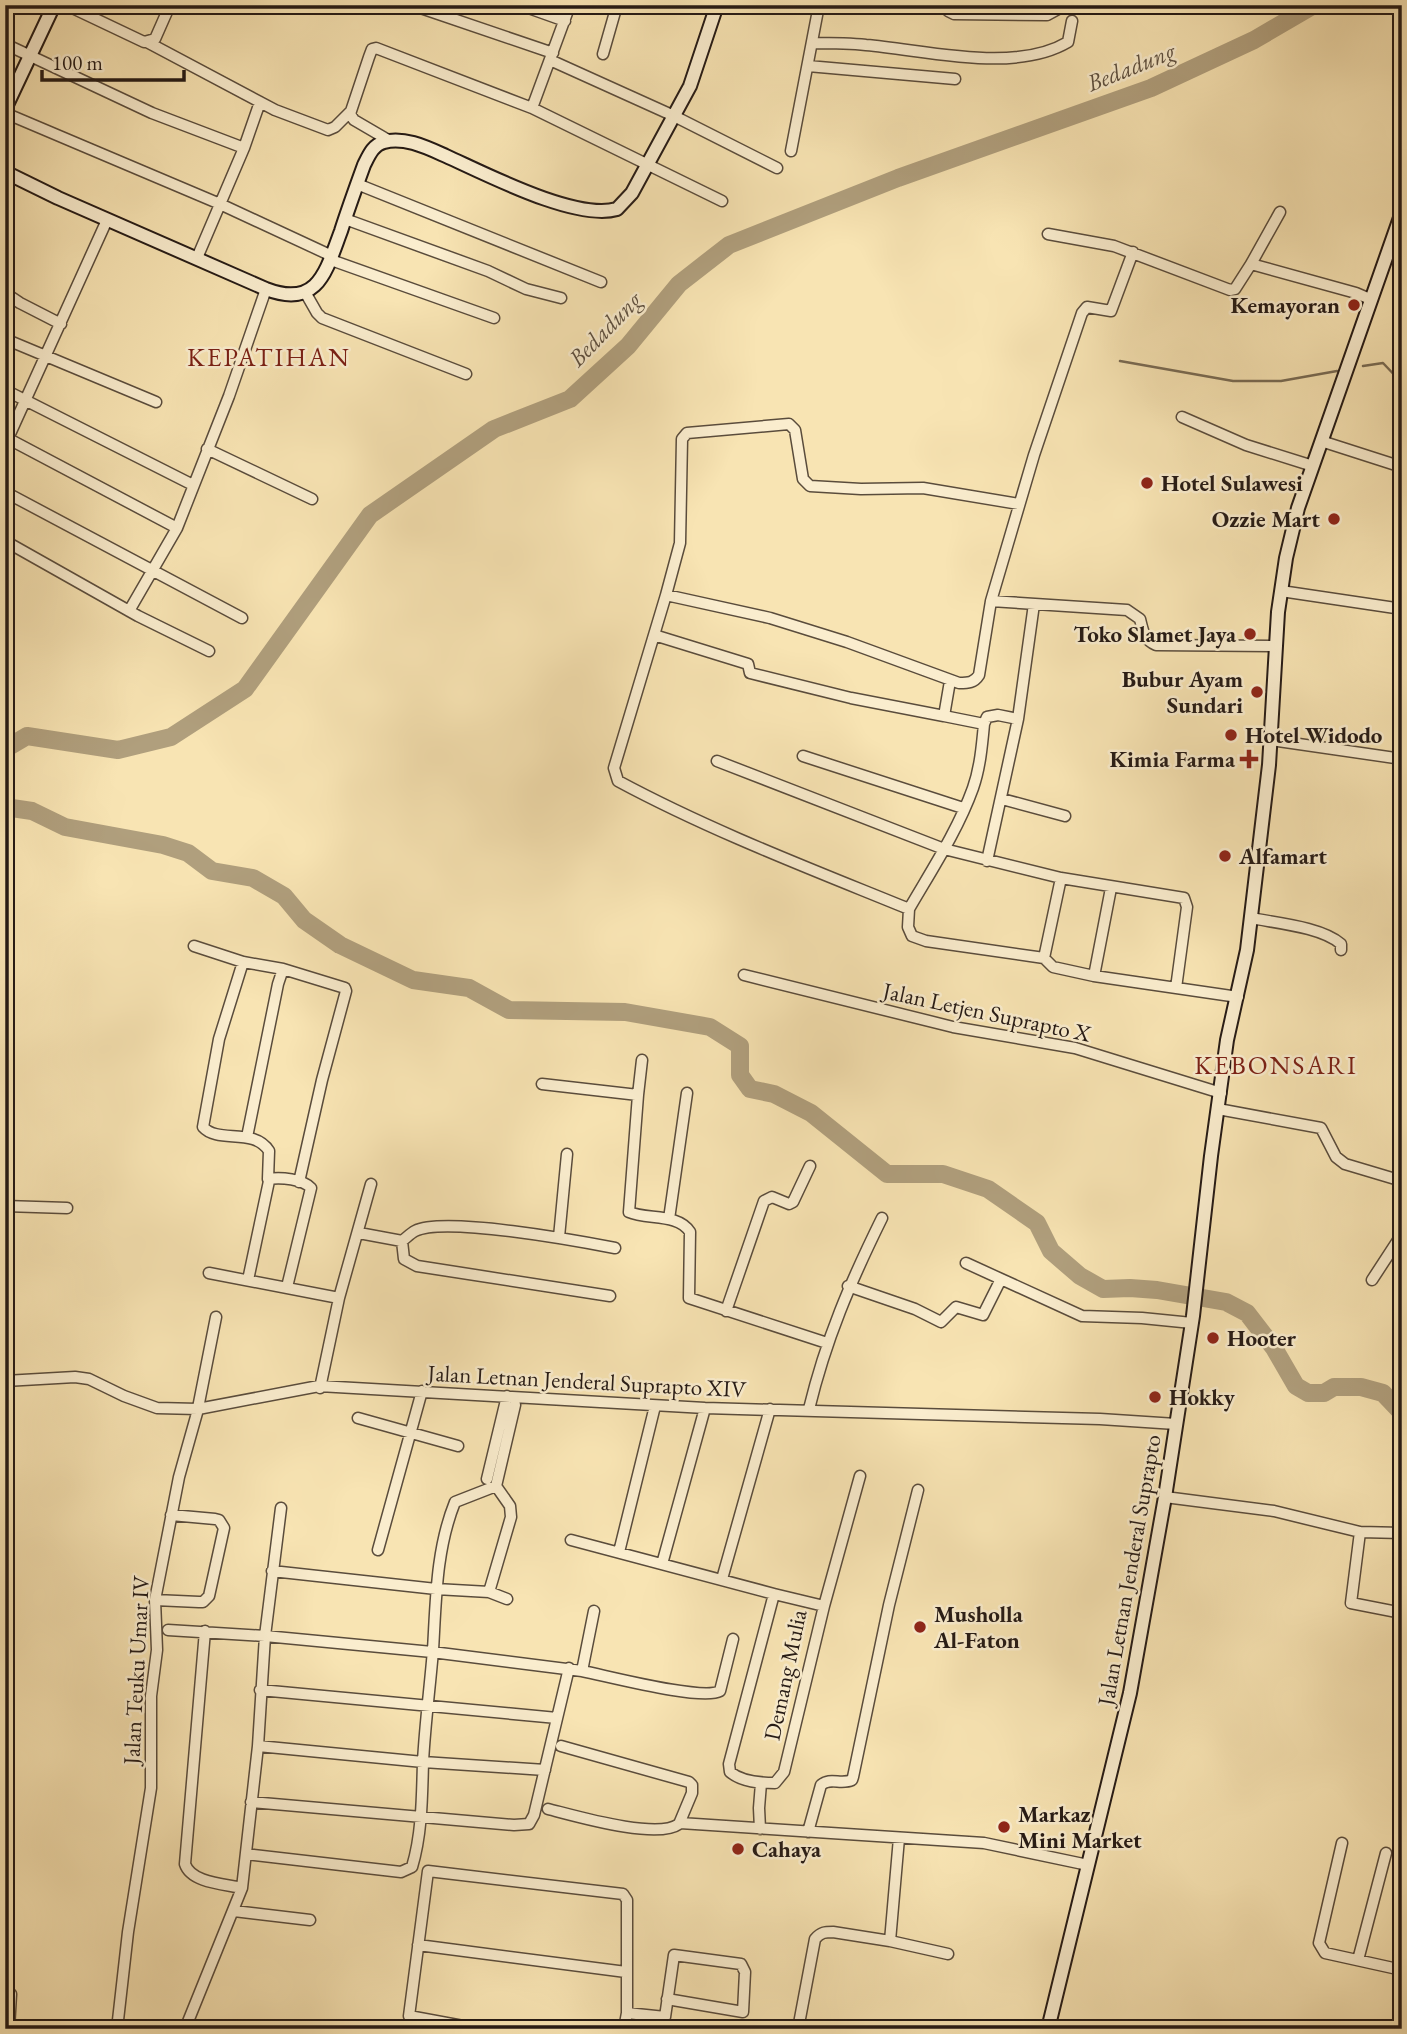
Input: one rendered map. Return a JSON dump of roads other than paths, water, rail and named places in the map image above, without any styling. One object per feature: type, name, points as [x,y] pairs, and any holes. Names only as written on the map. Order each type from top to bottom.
[{"type":"main road","points":[[5,111],[54,5]]},
{"type":"main road","points":[[5,172],[107,220],[266,289],[289,296],[305,292],[321,280],[369,153],[377,145],[390,141],[408,142],[561,203],[594,212],[617,209],[632,193],[690,86],[717,5]]},
{"type":"main road","name":"Jalan Letnan Jenderal Suprapto","points":[[1048,2029],[1130,1693],[1165,1497],[1192,1319],[1210,1156],[1227,1040],[1238,996],[1251,918],[1286,558],[1312,466],[1402,212]]},
{"type":"street","points":[[66,5],[147,42],[275,110],[328,130],[335,127],[351,111],[372,49],[376,47],[532,108],[722,201]]},
{"type":"street","points":[[147,42],[155,38],[170,5]]},
{"type":"street","points":[[412,5],[551,56],[777,168]]},
{"type":"street","points":[[520,5],[565,21]]},
{"type":"street","points":[[532,108],[570,5]]},
{"type":"street","points":[[603,54],[617,5]]},
{"type":"street","points":[[791,151],[819,5]]},
{"type":"street","points":[[947,5],[948,11],[954,14],[1047,15],[1061,5]]},
{"type":"street","points":[[812,43],[865,44],[973,58],[1033,55],[1068,42],[1072,21]]},
{"type":"street","points":[[5,44],[149,111],[244,148]]},
{"type":"street","points":[[808,66],[955,79]]},
{"type":"street","points":[[197,258],[244,148],[260,102]]},
{"type":"street","points":[[5,111],[220,204],[331,258],[494,318]]},
{"type":"street","points":[[351,111],[354,120],[390,141]]},
{"type":"street","points":[[357,184],[601,282]]},
{"type":"street","points":[[1048,234],[1114,246],[1230,290],[1235,289],[1280,212]]},
{"type":"street","points":[[345,219],[488,271],[526,289],[561,298]]},
{"type":"street","points":[[107,220],[6,441],[177,528]]},
{"type":"street","points":[[666,595],[771,618],[847,642],[950,681],[968,683],[976,680],[991,601],[1019,504],[1082,313],[1087,307],[1111,311],[1133,252]]},
{"type":"street","points":[[1251,264],[1370,299]]},
{"type":"street","points":[[129,611],[177,528],[229,396],[266,289]]},
{"type":"street","points":[[305,292],[323,318],[467,374]]},
{"type":"street","points":[[5,293],[61,324]]},
{"type":"street","points":[[5,340],[156,401]]},
{"type":"street","points":[[5,390],[193,485]]},
{"type":"street","points":[[1182,417],[1246,445],[1312,466]]},
{"type":"street","points":[[909,909],[653,800],[618,781],[614,768],[681,543],[682,439],[687,433],[789,424],[795,430],[800,448],[803,478],[810,486],[923,488],[1019,504]]},
{"type":"street","points":[[1321,441],[1402,467]]},
{"type":"street","points":[[207,449],[312,499]]},
{"type":"street","points":[[5,492],[242,618]]},
{"type":"street","points":[[5,541],[129,611],[209,651]]},
{"type":"street","points":[[1282,591],[1402,609]]},
{"type":"street","points":[[991,601],[1127,610],[1140,618],[1144,636],[1156,645],[1276,646]]},
{"type":"street","points":[[987,861],[1018,719],[1034,604]]},
{"type":"street","points":[[654,635],[748,663],[750,673],[851,698],[984,724]]},
{"type":"street","points":[[944,716],[950,681]]},
{"type":"street","points":[[1018,719],[992,715],[984,724],[978,772],[972,791],[944,849],[909,909],[908,927],[912,936],[926,941],[1044,958],[1053,967],[1094,976],[1238,996]]},
{"type":"street","points":[[1270,740],[1402,759]]},
{"type":"street","points":[[803,756],[963,808]]},
{"type":"street","points":[[717,761],[944,849],[1061,878],[1184,898],[1187,902],[1177,988]]},
{"type":"street","points":[[1002,799],[1065,816]]},
{"type":"street","points":[[1044,958],[1061,878]]},
{"type":"street","points":[[1094,976],[1111,888]]},
{"type":"street","points":[[1251,918],[1294,926],[1334,938],[1341,944],[1341,950]]},
{"type":"street","points":[[194,946],[243,962],[283,969],[345,988],[299,1182]]},
{"type":"street","points":[[243,962],[219,1039],[203,1127],[210,1132],[262,1142],[269,1151],[270,1181],[248,1280]]},
{"type":"street","points":[[247,1137],[283,969]]},
{"type":"street","name":"Jalan Letjen Suprapto X","points":[[744,975],[953,1027],[1075,1048],[1220,1093]]},
{"type":"street","points":[[642,1060],[629,1212],[683,1223],[690,1232],[687,1295],[726,1311],[827,1343]]},
{"type":"street","points":[[542,1084],[638,1095]]},
{"type":"street","points":[[669,1219],[687,1093]]},
{"type":"street","points":[[1219,1109],[1321,1128],[1336,1157],[1345,1164],[1402,1181]]},
{"type":"street","points":[[559,1237],[567,1154]]},
{"type":"street","points":[[726,1311],[764,1201],[772,1197],[789,1204],[793,1202],[810,1167]]},
{"type":"street","points":[[268,1179],[299,1182],[310,1185],[311,1188],[287,1287]]},
{"type":"street","points":[[320,1387],[339,1298],[371,1184]]},
{"type":"street","points":[[5,1206],[67,1208]]},
{"type":"street","points":[[809,1409],[827,1343],[848,1286],[881,1218]]},
{"type":"street","points":[[359,1233],[402,1241],[416,1230],[459,1227],[559,1237],[615,1248]]},
{"type":"street","points":[[1372,1280],[1402,1234]]},
{"type":"street","points":[[402,1241],[404,1259],[428,1269],[610,1296]]},
{"type":"street","points":[[966,1263],[1082,1316],[1192,1319]]},
{"type":"street","points":[[209,1273],[339,1298]]},
{"type":"street","points":[[848,1286],[941,1322],[956,1307],[983,1315],[1001,1279]]},
{"type":"street","name":"Jalan Teuku Umar IV","points":[[117,2029],[128,1932],[151,1788],[151,1696],[158,1650],[155,1600],[171,1515],[198,1409],[216,1317]]},
{"type":"street","name":"Jalan Letnan Jenderal Suprapto XIV","points":[[5,1381],[75,1377],[89,1379],[157,1408],[198,1409],[320,1387],[655,1406],[1100,1419],[1175,1424]]},
{"type":"street","points":[[378,1550],[422,1391]]},
{"type":"street","points":[[487,1479],[507,1396]]},
{"type":"street","points":[[489,1592],[511,1517],[510,1506],[496,1486],[515,1405]]},
{"type":"street","points":[[619,1552],[655,1406]]},
{"type":"street","points":[[662,1564],[705,1408]]},
{"type":"street","points":[[722,1579],[770,1409]]},
{"type":"street","points":[[358,1418],[458,1446]]},
{"type":"street","points":[[824,1606],[860,1476]]},
{"type":"street","points":[[246,1854],[407,1871],[413,1863],[421,1817],[426,1704],[436,1589],[449,1518],[455,1503],[496,1486]]},
{"type":"street","points":[[808,1832],[821,1785],[829,1781],[849,1782],[853,1777],[889,1605],[918,1490]]},
{"type":"street","points":[[1165,1497],[1274,1511],[1360,1532],[1402,1533]]},
{"type":"street","points":[[185,2029],[242,1888],[247,1823],[258,1746],[265,1636],[281,1508]]},
{"type":"street","points":[[155,1600],[206,1600],[224,1528],[215,1519],[171,1515]]},
{"type":"street","points":[[1360,1532],[1351,1603],[1402,1613]]},
{"type":"street","name":"Demang Mulia","points":[[571,1540],[824,1606],[784,1772],[775,1783],[761,1783],[736,1778],[730,1772],[729,1763],[774,1594]]},
{"type":"street","points":[[272,1571],[436,1589],[489,1592],[507,1599]]},
{"type":"street","points":[[582,1671],[594,1611]]},
{"type":"street","points":[[168,1630],[265,1636],[569,1668],[699,1694],[715,1694],[723,1689],[733,1639]]},
{"type":"street","points":[[205,1632],[185,1864],[190,1874],[197,1877],[242,1888]]},
{"type":"street","points":[[251,1802],[529,1824],[534,1815],[569,1668]]},
{"type":"street","points":[[260,1690],[557,1718]]},
{"type":"street","points":[[258,1746],[423,1762],[545,1770]]},
{"type":"street","points":[[548,1810],[633,1828],[669,1829],[680,1823],[692,1793],[692,1785],[689,1782],[561,1746]]},
{"type":"street","points":[[760,1829],[761,1783]]},
{"type":"street","points":[[680,1823],[984,1843],[1088,1865]]},
{"type":"street","points":[[890,1941],[899,1838]]},
{"type":"street","points":[[1342,1843],[1319,1942],[1325,1953],[1401,1969]]},
{"type":"street","points":[[1358,1960],[1386,1853]]},
{"type":"street","points":[[479,2029],[408,2016],[428,1871],[623,1894],[627,1900],[627,2013],[624,2029]]},
{"type":"street","points":[[234,1911],[310,1920]]},
{"type":"street","points":[[798,2029],[816,1939],[823,1932],[890,1941],[948,1954]]},
{"type":"street","points":[[418,1945],[626,1972]]},
{"type":"street","points":[[627,2013],[664,2017],[674,1955],[741,1964],[745,1972],[743,2012],[667,1999]]},
{"type":"street","points":[[9,2029],[11,1994]]},
{"type":"waterway","name":"Bedadung","points":[[5,749],[27,736],[118,750],[171,737],[245,689],[370,515],[494,429],[570,399],[628,346],[679,284],[729,245],[898,178],[1151,88],[1254,40],[1314,5]]},
{"type":"waterway","points":[[1120,361],[1233,381],[1281,381],[1337,371]]},
{"type":"waterway","points":[[1363,366],[1383,363],[1402,383]]},
{"type":"waterway","points":[[5,807],[32,811],[65,827],[163,845],[188,853],[212,871],[253,878],[284,896],[304,920],[340,945],[413,980],[469,988],[509,1010],[625,1012],[710,1027],[740,1046],[740,1075],[750,1089],[774,1094],[811,1113],[887,1174],[943,1174],[988,1189],[1037,1223],[1051,1251],[1080,1276],[1103,1289],[1157,1290],[1226,1302],[1247,1313],[1274,1348],[1296,1386],[1308,1393],[1324,1393],[1334,1387],[1361,1387],[1383,1393],[1402,1413]]},
{"type":"place","name":"Kemayoran","points":[[1354,305]]},
{"type":"place","name":"Hotel Sulawesi","points":[[1147,483]]},
{"type":"place","name":"Ozzie Mart","points":[[1334,519]]},
{"type":"place","name":"Toko Slamet Jaya","points":[[1250,634]]},
{"type":"place","name":"Bubur Ayam Sundari","points":[[1257,692]]},
{"type":"place","name":"Hotel Widodo","points":[[1231,735]]},
{"type":"place","name":"Kimia Farma","points":[[1249,759]]},
{"type":"place","name":"Alfamart","points":[[1225,856]]},
{"type":"place","name":"Hooter","points":[[1213,1338]]},
{"type":"place","name":"Hokky","points":[[1155,1397]]},
{"type":"place","name":"Musholla Al-Faton","points":[[920,1627]]},
{"type":"place","name":"Markaz Mini Market","points":[[1004,1827]]},
{"type":"place","name":"Cahaya","points":[[738,1849]]},
{"type":"district","name":"KEPATIHAN","points":[[269,357]]},
{"type":"district","name":"KEBONSARI","points":[[1276,1065]]}]
